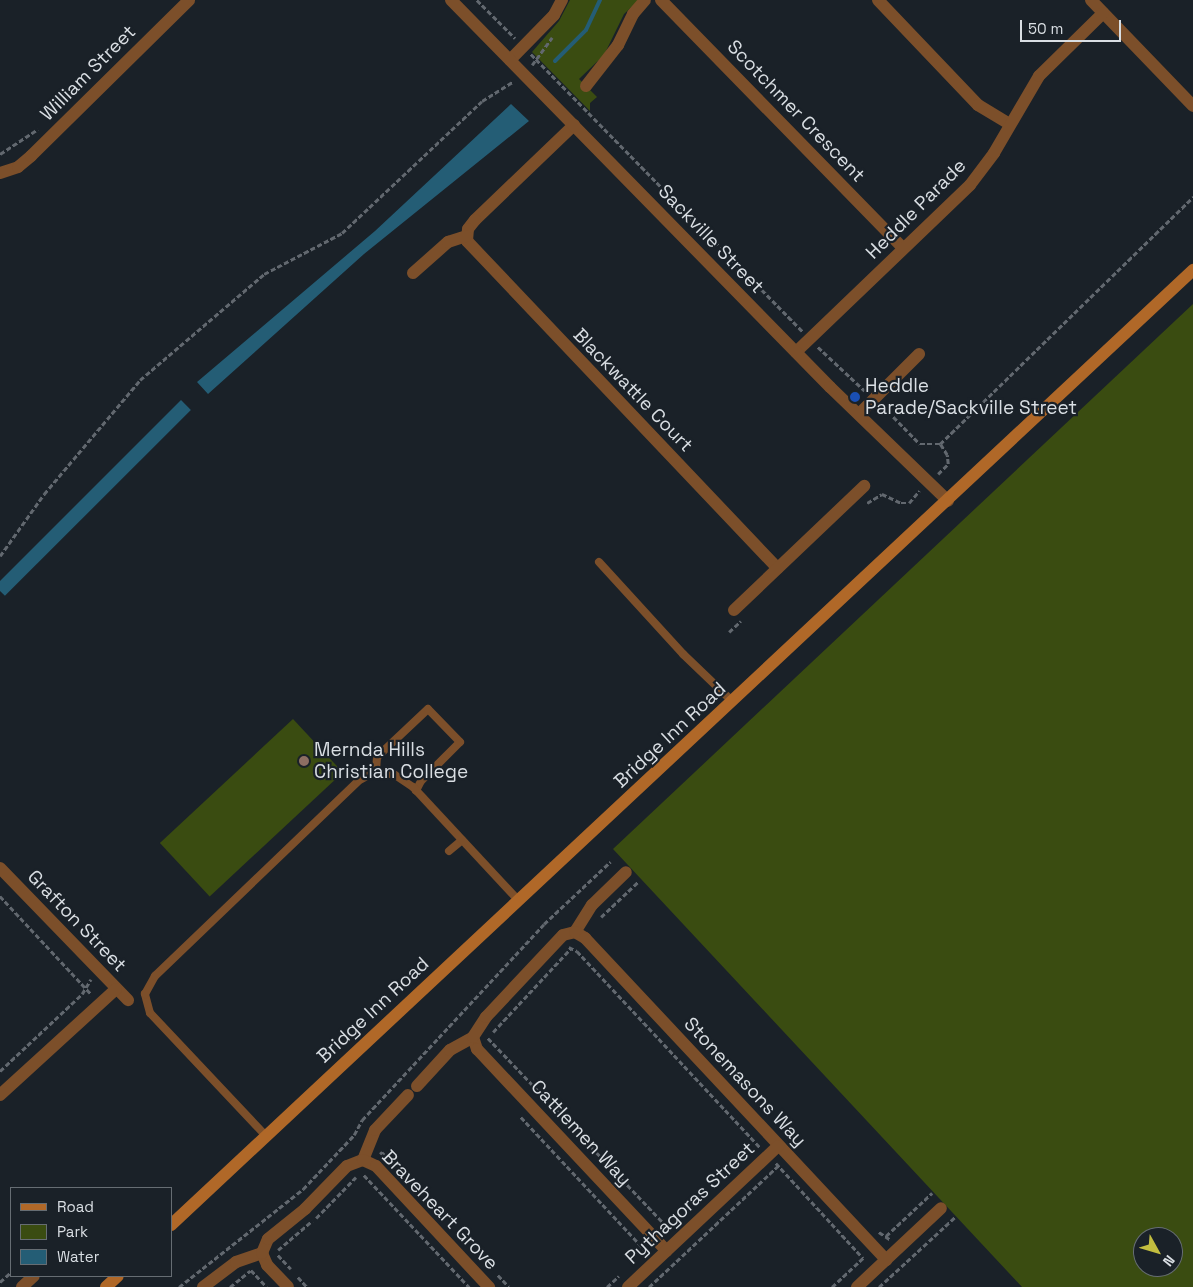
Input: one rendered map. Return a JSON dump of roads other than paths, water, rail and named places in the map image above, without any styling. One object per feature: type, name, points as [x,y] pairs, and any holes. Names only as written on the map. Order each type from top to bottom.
[{"type":"main road","name":"Bridge Inn Road","points":[[172,1224],[733,702],[1193,270]]},
{"type":"main road","points":[[106,1287],[117,1277]]},
{"type":"street","name":"William Street","points":[[6,171],[31,156],[189,0]]},
{"type":"street","name":"Sackville Street","points":[[451,0],[796,352],[948,501]]},
{"type":"street","points":[[510,60],[554,15],[562,0]]},
{"type":"street","points":[[586,86],[618,45],[633,14],[645,0]]},
{"type":"street","name":"Scotchmer Crescent","points":[[661,0],[903,248]]},
{"type":"street","points":[[878,0],[978,104],[1010,124]]},
{"type":"street","points":[[1091,0],[1193,106]]},
{"type":"street","name":"Heddle Parade","points":[[796,352],[970,185],[1039,76],[1103,13]]},
{"type":"street","points":[[413,273],[448,242],[466,236],[474,220],[574,125]]},
{"type":"street","name":"Blackwattle Court","points":[[466,236],[469,246],[777,568]]},
{"type":"street","points":[[859,414],[919,354]]},
{"type":"street","points":[[734,610],[864,486]]},
{"type":"street","name":"Grafton Street","points":[[0,868],[128,1000]]},
{"type":"street","points":[[288,1287],[267,1265],[262,1253],[268,1239],[305,1209],[347,1166],[365,1165],[375,1130],[450,1050],[474,1037],[486,1017],[560,938],[567,933],[575,932],[592,905],[626,872]]},
{"type":"street","name":"Stonemasons Way","points":[[575,932],[585,938],[886,1260]]},
{"type":"street","points":[[0,1095],[116,988]]},
{"type":"street","name":"Cattlemen Way","points":[[474,1037],[478,1049],[667,1251]]},
{"type":"street","name":"Pythagoras Street","points":[[628,1287],[778,1146]]},
{"type":"street","name":"Braveheart Grove","points":[[365,1165],[489,1287]]},
{"type":"street","points":[[857,1287],[941,1208]]},
{"type":"street","points":[[203,1287],[236,1262],[262,1253]]},
{"type":"street","points":[[24,1287],[33,1277]]},
{"type":"lane","points":[[599,562],[683,654],[733,702]]},
{"type":"lane","points":[[376,772],[377,757],[428,709],[460,742],[421,781],[416,791]]},
{"type":"lane","points":[[266,1136],[150,1013],[145,994],[155,976],[358,781],[376,772],[395,775],[416,791],[519,901]]},
{"type":"lane","points":[[449,851],[462,840]]},
{"type":"water","points":[[511,104],[529,121],[364,254],[208,394],[197,382],[375,231]]},
{"type":"water","points":[[181,400],[191,410],[5,596],[0,591],[0,581]]},
{"type":"waterway","points":[[555,61],[586,30],[600,0]]},
{"type":"place","name":"Heddle Parade/Sackville Street","points":[[855,397]]},
{"type":"place","name":"Mernda Hills Christian College","points":[[304,761]]}]
